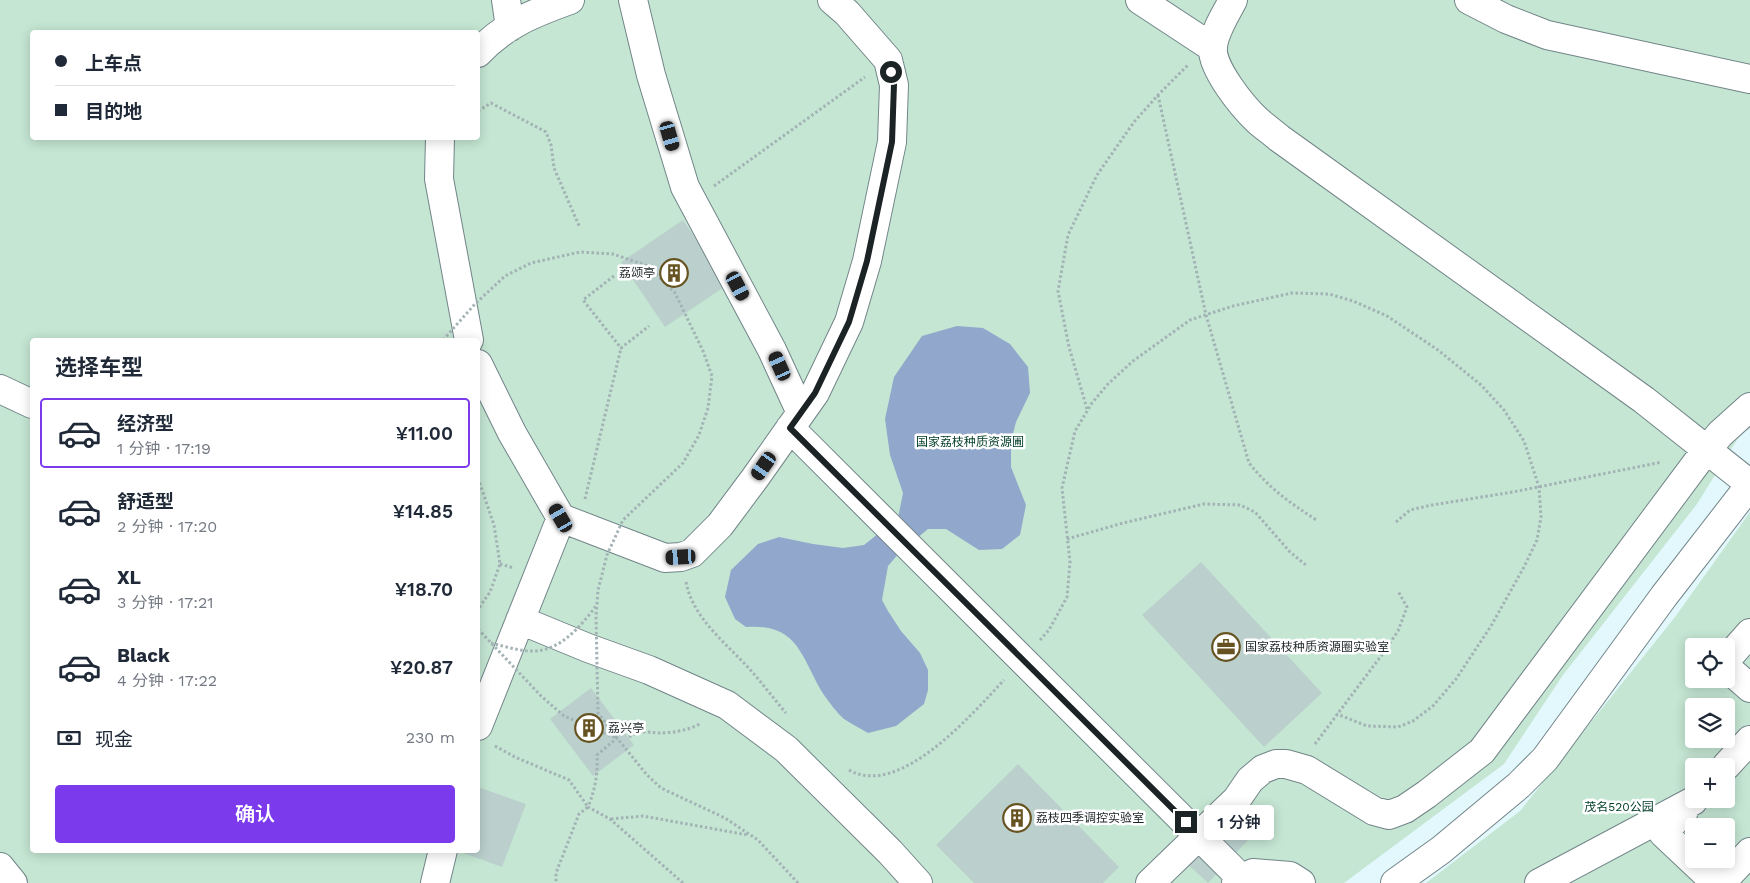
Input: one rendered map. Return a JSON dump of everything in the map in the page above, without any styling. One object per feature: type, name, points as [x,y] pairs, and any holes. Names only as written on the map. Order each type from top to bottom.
[{"type":"main road","points":[[506,0],[510,27]]},
{"type":"main road","points":[[480,51],[492,38],[530,15],[570,0]]},
{"type":"main road","points":[[633,0],[651,76],[685,187],[772,350],[796,420],[817,455],[1200,835],[1239,881],[1253,873],[1290,876],[1301,883]]},
{"type":"main road","points":[[480,368],[512,434],[570,521],[665,558],[681,557],[692,553],[720,525],[815,393],[849,322],[867,261],[892,142],[894,84],[888,60],[847,13],[832,0]]},
{"type":"main road","points":[[1140,0],[1213,52],[1224,79],[1264,126],[1644,400],[1750,484],[1664,596],[1545,759],[1519,784],[1440,850],[1395,883]]},
{"type":"main road","points":[[1213,52],[1216,36],[1233,0]]},
{"type":"main road","points":[[1470,0],[1506,19],[1547,35],[1750,79]]},
{"type":"main road","points":[[440,140],[439,179],[469,338]]},
{"type":"main road","points":[[0,389],[30,403]]},
{"type":"main road","points":[[1150,883],[1237,798],[1250,780],[1264,769],[1276,764],[1298,766],[1307,770],[1374,811],[1389,816],[1405,809],[1428,794],[1482,751],[1706,451],[1720,434],[1750,407]]},
{"type":"main road","points":[[485,735],[520,620],[570,521]]},
{"type":"main road","points":[[520,620],[588,648],[649,670],[727,705],[786,750],[890,852],[918,883]]},
{"type":"main road","points":[[1735,650],[1750,633]]},
{"type":"main road","points":[[1735,675],[1750,688]]},
{"type":"main road","points":[[1733,758],[1750,740]]},
{"type":"main road","points":[[1539,883],[1685,805]]},
{"type":"main road","points":[[1686,808],[1663,833],[1711,882],[1750,852]]},
{"type":"main road","points":[[435,883],[441,853]]},
{"type":"main road","points":[[0,867],[13,883]]},
{"type":"path","points":[[1088,410],[1069,347],[1058,291],[1068,235],[1097,175],[1134,122],[1190,64],[1213,52]]},
{"type":"path","points":[[707,191],[888,60]]},
{"type":"path","points":[[1158,95],[1206,315],[1249,463],[1264,481],[1282,497],[1318,521]]},
{"type":"path","points":[[480,110],[491,103],[546,132],[551,145],[554,168],[580,228]]},
{"type":"path","points":[[445,338],[475,304],[505,276],[532,263],[580,252],[613,254],[648,266],[676,293],[704,351],[712,376],[708,408],[699,435],[683,463],[623,520],[607,555],[596,605],[598,713],[647,775],[661,788],[725,818],[751,835],[758,840],[798,883]]},
{"type":"path","points":[[614,276],[583,300],[621,348]]},
{"type":"path","points":[[844,768],[852,772],[876,777],[908,766],[950,736],[1024,659],[1049,630],[1067,596],[1070,562],[1062,488],[1075,431],[1108,384],[1133,361],[1190,320],[1233,306],[1292,293],[1328,294],[1353,301],[1387,316],[1438,350],[1481,385],[1504,410],[1524,441],[1540,487],[1541,516],[1537,540],[1524,567],[1491,626],[1456,679],[1432,706],[1413,721],[1398,727],[1367,726],[1337,714]]},
{"type":"path","points":[[570,521],[594,466],[621,348],[648,326]]},
{"type":"path","points":[[1396,522],[1410,510],[1432,504],[1540,487],[1663,461]]},
{"type":"path","points":[[480,488],[494,525],[500,564],[490,592],[480,608]]},
{"type":"path","points":[[1067,539],[1123,523],[1204,504],[1240,505],[1255,512],[1290,552],[1307,566]]},
{"type":"path","points":[[681,557],[687,590],[698,613],[754,674],[790,717]]},
{"type":"path","points":[[1298,766],[1398,630],[1407,607],[1398,591]]},
{"type":"path","points":[[490,643],[529,651],[546,650],[579,628],[596,605]]},
{"type":"path","points":[[480,631],[541,696],[564,716],[617,738]]},
{"type":"path","points":[[485,735],[515,757],[569,780],[588,807],[610,819],[684,883]]},
{"type":"path","points":[[556,883],[556,874],[580,814],[588,807],[594,792],[598,768],[597,755],[617,738]]},
{"type":"path","points":[[610,819],[643,816],[751,835]]},
{"type":"green space","name":"国家荔枝种质资源圃","points":[[0,0],[1750,0],[1750,428],[1740,435],[1697,504],[1563,675],[1504,764],[1344,883],[0,883]]},
{"type":"green space","name":"茂名520公园","points":[[1750,512],[1750,883],[1426,883],[1520,811],[1675,617]]},
{"type":"water","points":[[957,326],[983,328],[1010,344],[1028,367],[1030,393],[1016,422],[1011,441],[1011,467],[1026,505],[1020,535],[1002,549],[979,550],[946,529],[928,529],[899,553],[888,566],[882,600],[901,631],[920,653],[928,670],[928,690],[924,704],[896,726],[868,733],[844,719],[836,711],[816,682],[797,646],[788,637],[778,631],[764,627],[746,627],[735,619],[725,597],[731,570],[758,544],[779,537],[843,548],[864,545],[898,518],[903,493],[890,455],[885,419],[894,377],[922,336]]},
{"type":"building","name":"荔颂亭","points":[[683,220],[727,285],[665,327],[621,262]]},
{"type":"building","name":"国家荔枝种质资源圈实验室","points":[[1201,562],[1322,693],[1264,747],[1142,615]]},
{"type":"building","name":"荔兴亭","points":[[591,688],[634,745],[593,776],[550,719]]},
{"type":"building","name":"荔枝四季调控实验室","points":[[1018,764],[1119,867],[1103,883],[974,883],[936,845]]},
{"type":"building","points":[[480,788],[526,804],[502,867],[463,853],[480,853]]},
{"type":"building","points":[[1240,799],[1265,822],[1208,883],[1183,860]]},
{"type":"place","name":"荔颂亭","points":[[674,273]]},
{"type":"place","name":"国家荔枝种质资源圈实验室","points":[[1226,647]]},
{"type":"place","name":"荔兴亭","points":[[589,728]]},
{"type":"place","name":"荔枝四季调控实验室","points":[[1017,818]]},
{"type":"route","points":[[891,72],[894,84],[892,142],[867,261],[849,322],[815,393],[790,428],[1186,822]]}]
